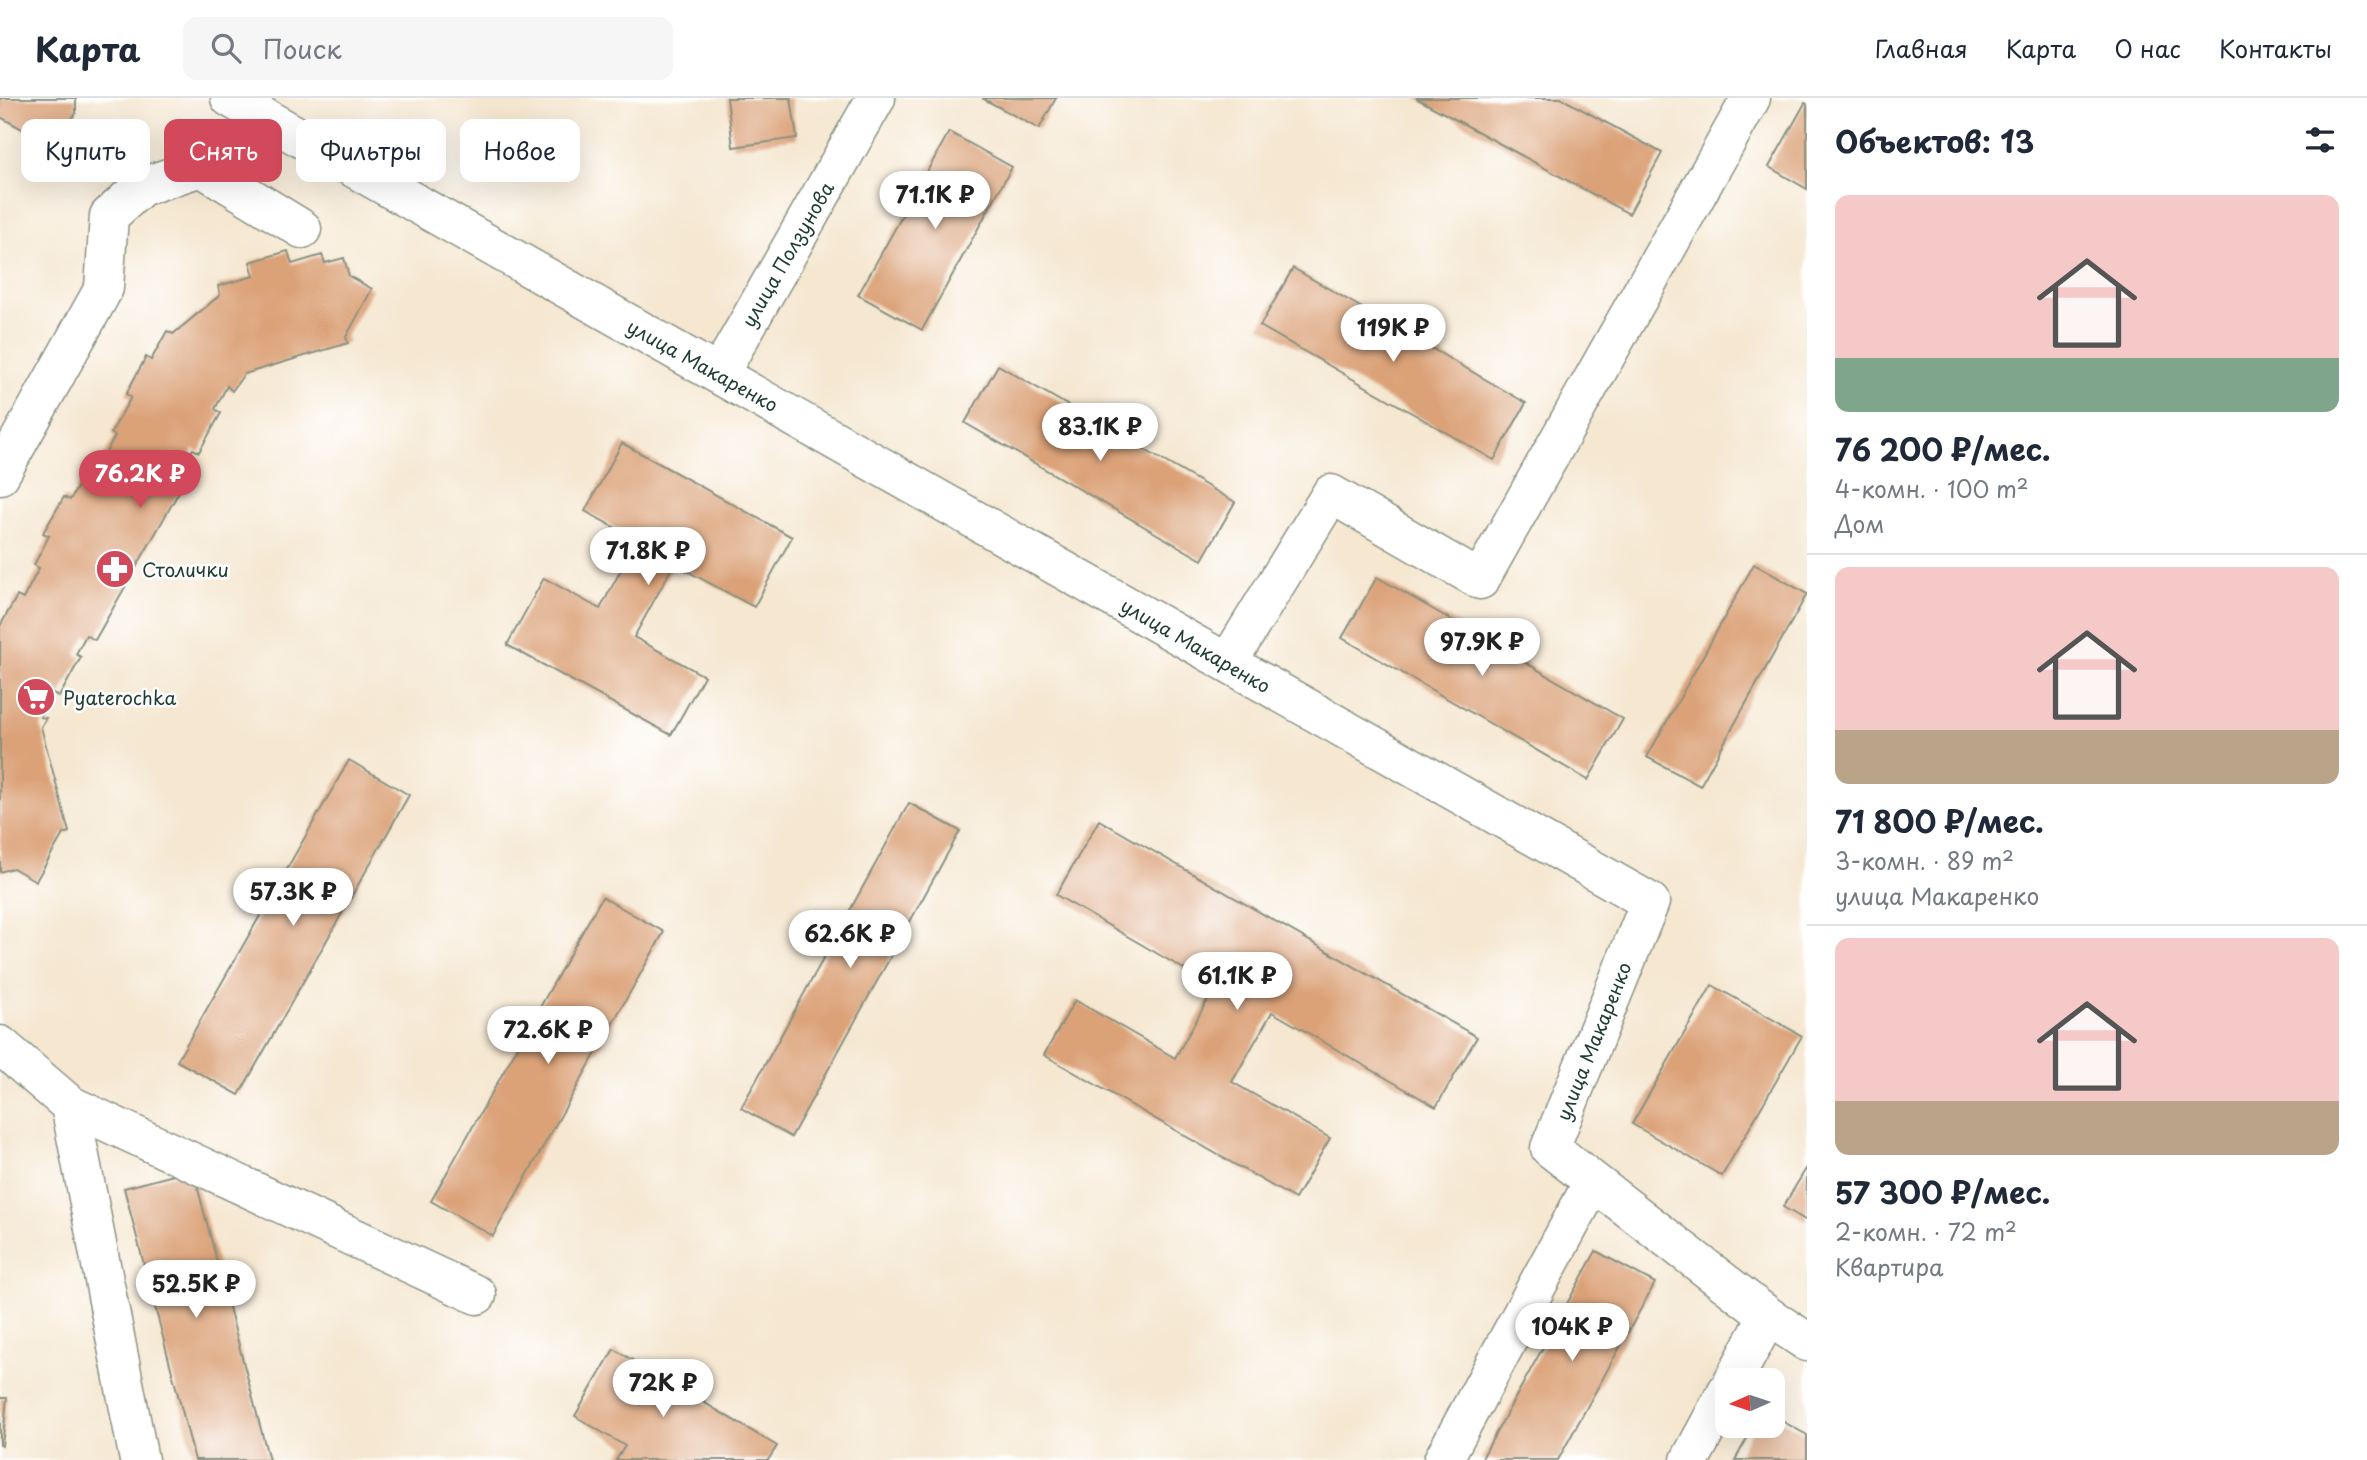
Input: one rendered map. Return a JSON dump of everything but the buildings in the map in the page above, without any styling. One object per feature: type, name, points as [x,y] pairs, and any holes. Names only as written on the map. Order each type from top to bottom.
[{"type":"street","name":"улица Макаренко","points":[[230,98],[1650,902],[1550,1148],[1768,1316],[1807,1342]]},
{"type":"street","name":"улица Ползунова","points":[[719,374],[876,98]]},
{"type":"street","points":[[1228,662],[1331,494],[1480,580],[1751,98]]},
{"type":"street","points":[[0,475],[104,288],[109,216],[141,187],[201,167],[302,229]]},
{"type":"street","points":[[0,1045],[70,1105],[477,1295]]},
{"type":"street","points":[[70,1105],[139,1460]]},
{"type":"street","points":[[1443,1460],[1593,1182]]},
{"type":"street","points":[[1740,1368],[1768,1316]]},
{"type":"street","points":[[1690,1460],[1715,1413]]},
{"type":"place","name":"Столички","points":[[115,569]]},
{"type":"place","name":"Pyaterochka","points":[[36,697]]}]
